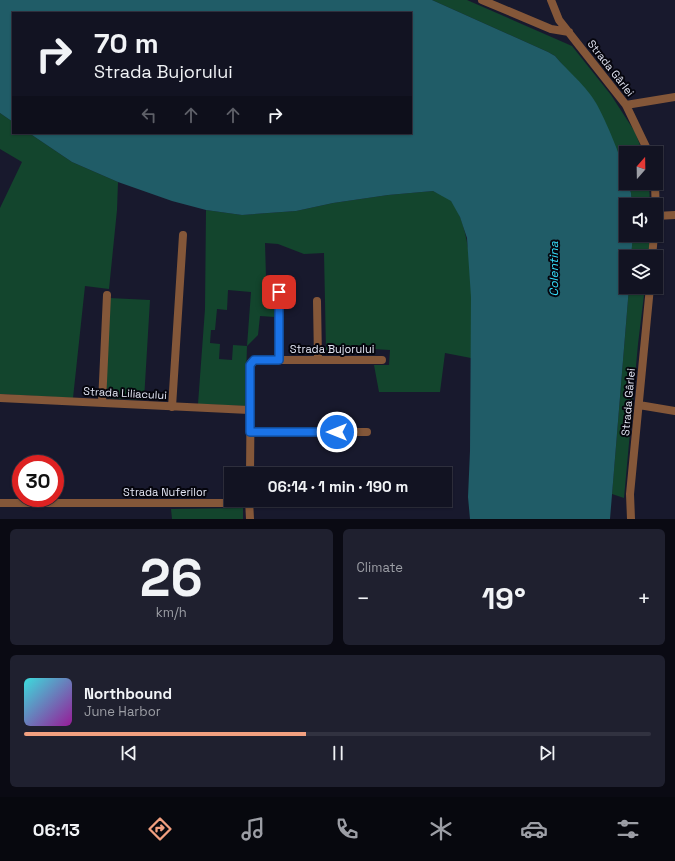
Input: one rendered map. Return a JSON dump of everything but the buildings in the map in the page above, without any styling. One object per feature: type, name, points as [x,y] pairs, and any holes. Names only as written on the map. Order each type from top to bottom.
[{"type":"street","points":[[482,0],[551,29],[569,32]]},
{"type":"street","name":"Strada Gârlei","points":[[550,0],[554,11],[569,32],[626,105],[646,146]]},
{"type":"street","points":[[626,105],[675,98]]},
{"type":"street","points":[[663,216],[675,215]]},
{"type":"street","points":[[172,407],[183,235]]},
{"type":"street","points":[[279,292],[279,360]]},
{"type":"street","points":[[102,403],[107,294]]},
{"type":"street","name":"Strada Gârlei","points":[[631,519],[630,494],[649,294]]},
{"type":"street","points":[[317,301],[318,360]]},
{"type":"street","name":"Strada Bujorului","points":[[250,467],[249,410],[251,362],[254,360],[382,360]]},
{"type":"street","name":"Strada Liliacului","points":[[0,398],[249,410]]},
{"type":"street","points":[[639,405],[675,411]]},
{"type":"street","points":[[250,432],[367,432]]},
{"type":"street","name":"Strada Nuferilor","points":[[0,503],[224,501]]},
{"type":"street","points":[[249,507],[250,519]]},
{"type":"shaded area","points":[[432,0],[467,0],[572,46],[611,95],[635,132],[640,146],[619,146],[619,160],[595,102],[555,56]]},
{"type":"shaded area","points":[[0,113],[12,121],[12,134],[30,134],[72,162],[118,182],[117,210],[109,289],[85,286],[73,398],[0,394],[0,208],[22,162],[0,149]]},
{"type":"shaded area","points":[[630,190],[649,190],[650,198],[631,198]]},
{"type":"shaded area","points":[[433,191],[450,200],[460,217],[466,235],[471,277],[471,358],[445,353],[440,392],[379,392],[374,365],[389,365],[390,350],[356,348],[326,350],[324,253],[304,254],[278,244],[265,243],[266,277],[276,277],[275,317],[260,316],[258,335],[247,346],[245,406],[198,404],[205,309],[206,210],[242,215],[296,211],[333,203],[388,195]],"holes":[[[228,290],[251,292],[247,346],[233,345],[232,360],[219,359],[220,344],[210,343],[211,330],[215,330],[217,309],[227,310]]]},
{"type":"shaded area","points":[[632,242],[649,242],[649,250],[632,250]]},
{"type":"shaded area","points":[[628,294],[644,294],[624,498],[612,494]]},
{"type":"shaded area","points":[[109,298],[150,300],[144,400],[106,398]]},
{"type":"shaded area","points":[[243,508],[243,519],[172,519],[171,509]]},
{"type":"water","name":"Colentina","points":[[0,0],[432,0],[555,56],[582,85],[596,103],[619,156],[619,190],[630,190],[631,193],[631,198],[619,198],[619,242],[632,242],[632,250],[619,250],[619,294],[628,294],[610,519],[470,519],[468,497],[470,451],[471,297],[467,238],[460,217],[451,201],[433,191],[388,195],[333,203],[296,211],[242,215],[206,210],[172,201],[118,182],[72,162],[30,134],[412,134],[412,12],[12,12],[12,121],[0,113]]},
{"type":"route","points":[[279,292],[279,360],[254,360],[251,362],[249,410],[250,432],[337,432]]}]
